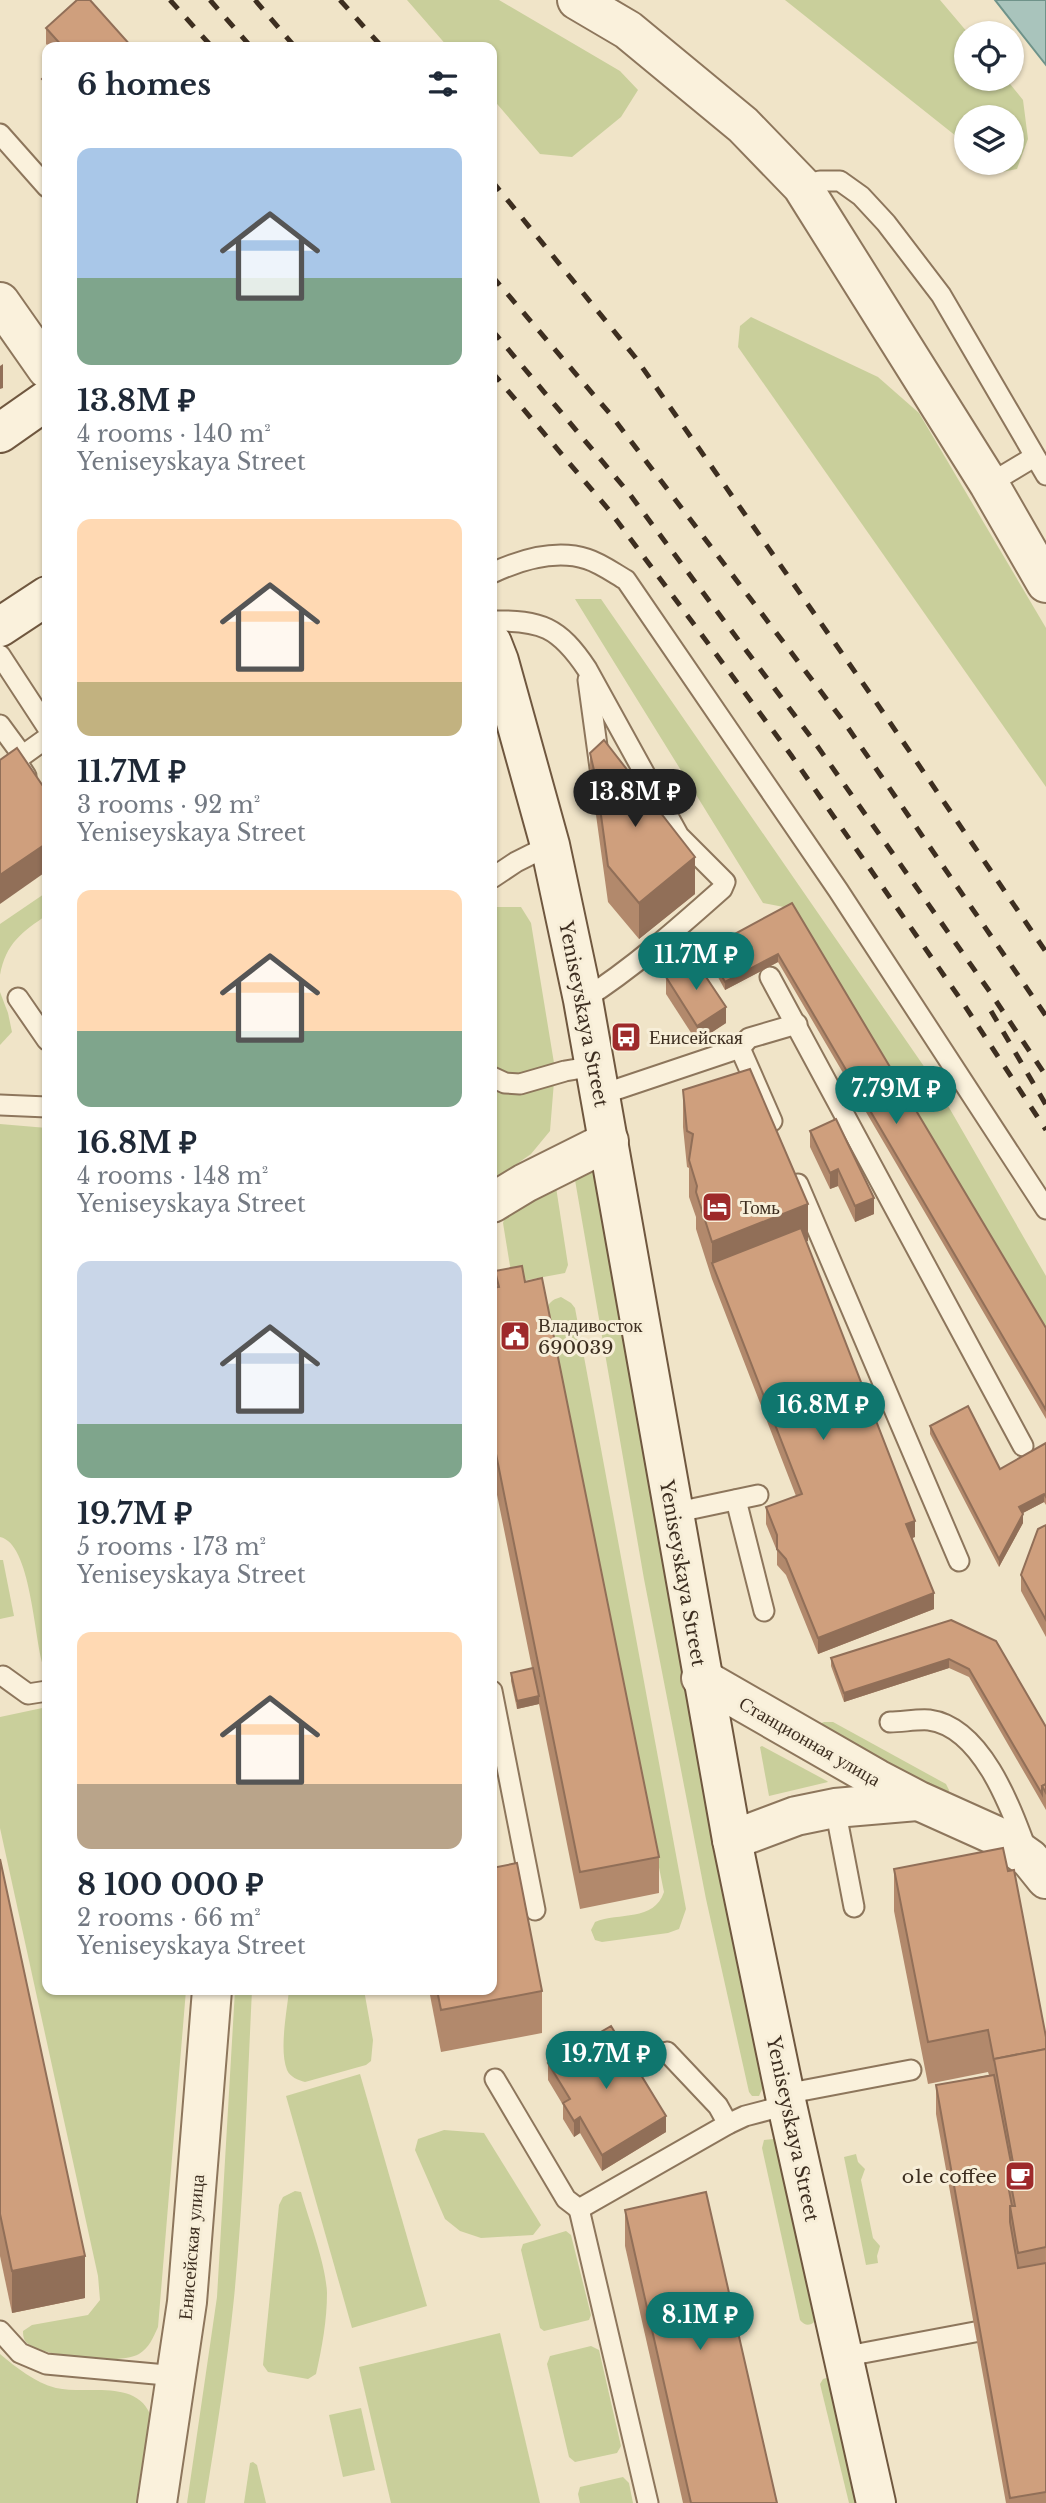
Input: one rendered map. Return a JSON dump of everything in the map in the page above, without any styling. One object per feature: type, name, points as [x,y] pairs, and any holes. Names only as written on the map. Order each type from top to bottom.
[{"type":"street","points":[[577,0],[628,30],[743,125],[802,186],[989,484],[1046,583]]},
{"type":"street","points":[[1,305],[42,362]]},
{"type":"street","points":[[0,433],[42,404]]},
{"type":"street","points":[[0,627],[42,599]]},
{"type":"street","name":"Yeniseyskaya Street","points":[[497,656],[550,845],[583,1000],[701,1678],[732,1840],[786,2100],[876,2503]]},
{"type":"street","points":[[497,1200],[609,1141]]},
{"type":"street","name":"Станционная улица","points":[[701,1678],[815,1745],[919,1801],[999,1837],[1038,1869]]},
{"type":"street","name":"Станционная улица","points":[[732,1840],[796,1816],[835,1808],[919,1801]]},
{"type":"street","name":"Енисейская улица","points":[[157,2503],[187,2302],[212,1995]]},
{"type":"lane","points":[[0,134],[42,181]]},
{"type":"lane","points":[[802,186],[820,181],[840,181],[861,196],[886,223],[941,295],[1046,475]]},
{"type":"lane","points":[[989,484],[1034,457]]},
{"type":"lane","points":[[497,570],[514,562],[554,555],[587,559],[626,580],[838,890],[1046,1209]]},
{"type":"lane","points":[[497,621],[522,620],[548,629],[569,643],[587,669],[679,836],[725,882],[722,890],[664,941],[616,979],[583,1000]]},
{"type":"lane","points":[[0,655],[42,719]]},
{"type":"lane","points":[[587,669],[600,768]]},
{"type":"lane","points":[[0,725],[22,755]]},
{"type":"lane","points":[[34,788],[19,765],[19,758],[42,741]]},
{"type":"lane","points":[[497,875],[550,845]]},
{"type":"lane","points":[[770,977],[1023,1446]]},
{"type":"lane","points":[[18,998],[42,1033]]},
{"type":"lane","points":[[497,1079],[520,1084],[565,1071],[597,1081],[740,1048],[749,1038],[797,1024]]},
{"type":"lane","points":[[740,1048],[782,1144]]},
{"type":"lane","points":[[0,1105],[42,1107]]},
{"type":"lane","points":[[792,1169],[959,1561]]},
{"type":"lane","points":[[673,1513],[758,1495]]},
{"type":"lane","points":[[736,1500],[764,1611]]},
{"type":"lane","points":[[3,1676],[28,1694],[42,1692]]},
{"type":"lane","points":[[497,1716],[535,1910]]},
{"type":"lane","points":[[890,1722],[929,1720],[957,1730],[977,1752],[1008,1802],[1038,1869]]},
{"type":"lane","points":[[835,1808],[854,1907]]},
{"type":"lane","points":[[667,2052],[718,2106],[728,2124]]},
{"type":"lane","points":[[579,2209],[745,2116],[786,2100],[911,2070]]},
{"type":"lane","points":[[495,2079],[566,2199],[579,2209],[648,2503]]},
{"type":"lane","points":[[842,2357],[997,2334],[993,2305]]},
{"type":"lane","points":[[0,2331],[20,2353],[46,2364],[177,2376]]},
{"type":"green space","points":[[407,0],[499,0],[620,71],[638,90],[621,117],[572,157],[540,154],[497,104],[497,42],[444,42]]},
{"type":"green space","points":[[785,0],[940,0],[958,21],[954,21],[954,91],[1016,91],[1024,105],[954,105],[954,134]]},
{"type":"green space","points":[[1024,108],[1028,139],[1024,150]]},
{"type":"green space","points":[[751,317],[878,377],[919,413],[1046,628],[1046,787],[738,347],[740,326]]},
{"type":"green space","points":[[575,599],[601,599],[932,1078],[1046,1276],[1046,1335],[789,908],[763,903]]},
{"type":"green space","points":[[42,895],[42,919],[16,939],[6,955],[0,975],[0,924]]},
{"type":"green space","points":[[497,907],[521,907],[531,923],[555,1069],[550,1131],[531,1154],[497,1178]]},
{"type":"green space","points":[[0,992],[12,1032],[0,1045]]},
{"type":"green space","points":[[0,1124],[42,1128],[42,1661],[25,1573],[19,1556],[10,1543],[0,1537]]},
{"type":"green space","points":[[590,1166],[596,1178],[696,1746],[764,2085],[759,2096],[752,2096],[749,2092],[706,1899],[644,1579],[575,1180],[575,1173]]},
{"type":"green space","points":[[556,1187],[568,1265],[565,1273],[522,1281],[511,1272],[503,1223],[507,1211]]},
{"type":"green space","points":[[561,1297],[575,1308],[686,1909],[679,1929],[668,1933],[602,1942],[595,1940],[591,1930],[595,1922],[644,1912],[659,1901],[664,1892],[546,1313],[550,1302]]},
{"type":"green space","points":[[0,1560],[3,1560],[14,1616],[0,1619]]},
{"type":"green space","points":[[42,1708],[42,1995],[186,1995],[158,2327],[142,2352],[130,2357],[101,2359],[52,2353],[28,2344],[23,2335],[23,2331],[32,2325],[88,2315],[100,2300],[98,2276],[0,1828],[0,1717]]},
{"type":"green space","points":[[833,1722],[946,1784],[948,1796],[943,1798],[819,1724]]},
{"type":"green space","points":[[760,1747],[828,1782],[769,1796]]},
{"type":"green space","points":[[235,1995],[252,1995],[243,2182],[225,2375],[205,2503],[187,2503],[217,2297]]},
{"type":"green space","points":[[288,1995],[365,1995],[373,2040],[371,2061],[366,2065],[305,2082],[292,2076],[287,2070],[284,2030]]},
{"type":"green space","points":[[360,2074],[427,2306],[352,2328],[286,2096]]},
{"type":"green space","points":[[444,2130],[484,2133],[541,2225],[533,2235],[481,2238],[460,2231],[445,2219],[415,2150],[418,2139]]},
{"type":"green space","points":[[773,2139],[777,2142],[817,2318],[809,2325],[800,2320],[762,2148],[764,2140]]},
{"type":"green space","points":[[856,2154],[858,2162],[865,2169],[861,2180],[873,2238],[880,2246],[878,2263],[866,2265],[844,2157]]},
{"type":"green space","points":[[295,2191],[301,2192],[320,2256],[327,2293],[325,2324],[316,2374],[308,2379],[268,2372],[263,2365],[279,2205],[283,2197]]},
{"type":"green space","points":[[566,2231],[571,2235],[591,2315],[589,2320],[544,2331],[540,2328],[521,2250],[523,2244]]},
{"type":"green space","points":[[500,2333],[540,2503],[391,2503],[359,2367]]},
{"type":"green space","points":[[591,2346],[599,2350],[621,2446],[617,2453],[575,2462],[569,2457],[547,2364],[550,2356]]},
{"type":"green space","points":[[0,2354],[26,2374],[56,2388],[122,2392],[143,2403],[150,2414],[136,2503],[0,2503]]},
{"type":"green space","points":[[830,2377],[867,2503],[849,2503],[820,2384],[823,2379]]},
{"type":"green space","points":[[361,2408],[375,2470],[343,2477],[329,2415]]},
{"type":"green space","points":[[250,2463],[257,2465],[266,2503],[244,2503]]},
{"type":"green space","points":[[623,2477],[629,2483],[633,2503],[580,2503],[580,2487]]},
{"type":"water","points":[[995,0],[1046,0],[1046,65],[1024,37],[1024,21],[1011,21]]},
{"type":"building","points":[[77,0],[90,0],[128,42],[59,42],[46,28]]},
{"type":"building","points":[[604,740],[695,857],[639,903],[608,866],[590,753]]},
{"type":"building","points":[[17,748],[42,785],[42,846],[0,875],[0,760]]},
{"type":"building","points":[[792,903],[1046,1328],[1046,1410],[778,954],[725,982],[707,949]]},
{"type":"building","points":[[694,959],[726,1007],[697,1026],[666,977]]},
{"type":"building","points":[[750,1069],[808,1204],[712,1242],[689,1160],[693,1134],[687,1131],[683,1090]]},
{"type":"building","points":[[836,1119],[874,1198],[855,1206],[838,1169],[830,1173],[810,1131]]},
{"type":"building","points":[[801,1228],[915,1521],[906,1524],[934,1593],[818,1638],[786,1559],[777,1549],[777,1535],[766,1507],[802,1494],[712,1263]]},
{"type":"building","points":[[522,1266],[525,1282],[542,1278],[659,1857],[580,1872],[497,1459],[497,1271]]},
{"type":"building","points":[[968,1406],[1000,1469],[1046,1443],[1046,1497],[1044,1494],[1019,1507],[1023,1514],[999,1559],[930,1426]]},
{"type":"building","points":[[1046,1525],[1046,1620],[1021,1575],[1038,1529]]},
{"type":"building","points":[[951,1620],[996,1641],[1046,1727],[1046,1784],[1042,1786],[1042,1794],[969,1669],[949,1659],[844,1693],[831,1658]]},
{"type":"building","points":[[533,1668],[539,1696],[517,1701],[511,1673]]},
{"type":"building","points":[[1003,1848],[1008,1871],[1014,1870],[1046,2037],[1046,2049],[994,2061],[988,2030],[928,2042],[894,1869]]},
{"type":"building","points":[[0,1859],[85,2256],[12,2271],[0,2214]]},
{"type":"building","points":[[517,1863],[542,1991],[441,2010],[438,1995],[497,1995],[497,1867]]},
{"type":"building","points":[[611,2026],[666,2116],[602,2155],[580,2117],[574,2121],[563,2103],[570,2099],[548,2063]]},
{"type":"building","points":[[1046,2049],[1046,2247],[1018,2253],[1010,2206],[1015,2206],[1008,2169],[1014,2168],[994,2059]]},
{"type":"building","points":[[994,2075],[1012,2168],[1008,2169],[1012,2206],[1010,2222],[1018,2268],[1046,2263],[1046,2492],[1010,2498],[936,2085]]},
{"type":"building","points":[[706,2192],[777,2503],[691,2503],[625,2210]]},
{"type":"railway","points":[[170,0],[208,42]]},
{"type":"railway","points":[[210,0],[247,42]]},
{"type":"railway","points":[[255,0],[291,42]]},
{"type":"railway","points":[[340,0],[378,42]]},
{"type":"railway","points":[[497,187],[635,357],[876,702],[1046,952]]},
{"type":"railway","points":[[497,282],[611,415],[844,722],[1046,1016]]},
{"type":"railway","points":[[497,336],[628,492],[813,740],[1046,1076]]},
{"type":"railway","points":[[497,378],[609,510],[791,755],[961,1000],[1046,1130]]},
{"type":"railway","points":[[991,1011],[1046,1105]]},
{"type":"place","name":"Енисейская","points":[[626,1037]]},
{"type":"place","name":"Томь","points":[[717,1207]]},
{"type":"place","name":"Владивосток 690039","points":[[515,1336]]},
{"type":"place","name":"o1e coffee","points":[[1020,2176]]}]
